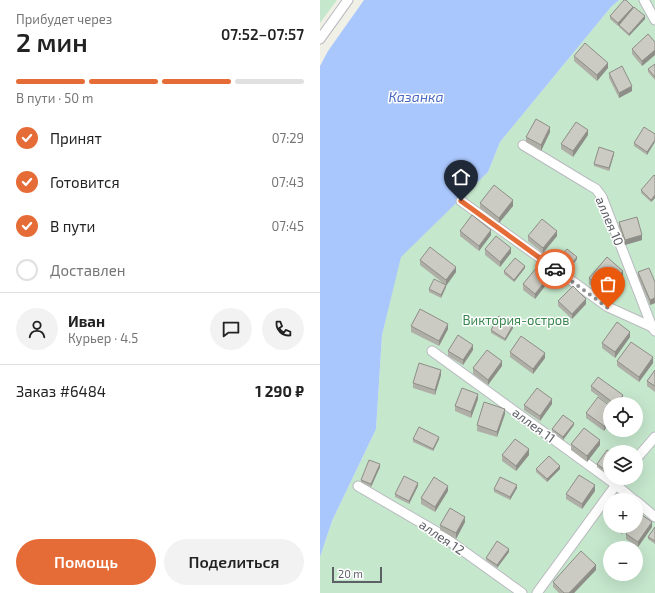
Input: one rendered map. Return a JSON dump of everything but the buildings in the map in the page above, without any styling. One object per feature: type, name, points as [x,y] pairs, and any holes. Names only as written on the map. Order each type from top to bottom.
[{"type":"lane","points":[[320,39],[348,0]]},
{"type":"lane","points":[[644,0],[655,20]]},
{"type":"lane","name":"аллея 10","points":[[523,145],[589,185],[602,197],[653,329]]},
{"type":"lane","points":[[461,201],[608,308],[653,329]]},
{"type":"lane","name":"аллея 11","points":[[432,351],[603,471]]},
{"type":"lane","points":[[643,452],[655,437]]},
{"type":"lane","points":[[537,593],[615,485]]},
{"type":"lane","name":"аллея 11","points":[[621,485],[628,493]]},
{"type":"lane","name":"аллея 12","points":[[358,486],[437,532],[522,593]]},
{"type":"lane","name":"аллея 11","points":[[643,507],[655,517]]},
{"type":"green space","points":[[320,0],[337,0],[320,23]]},
{"type":"green space","name":"Виктория-остров","points":[[619,0],[655,0],[655,593],[320,593],[320,557],[332,521],[376,429],[382,335],[400,257],[488,172],[500,142],[611,7]]},
{"type":"water","name":"Казанка","points":[[364,0],[619,0],[611,7],[500,142],[488,172],[401,257],[382,335],[376,429],[332,521],[320,557],[320,66],[328,51]]},
{"type":"way so far","points":[[555,269],[608,308]]},
{"type":"route","points":[[461,201],[555,269]]}]
